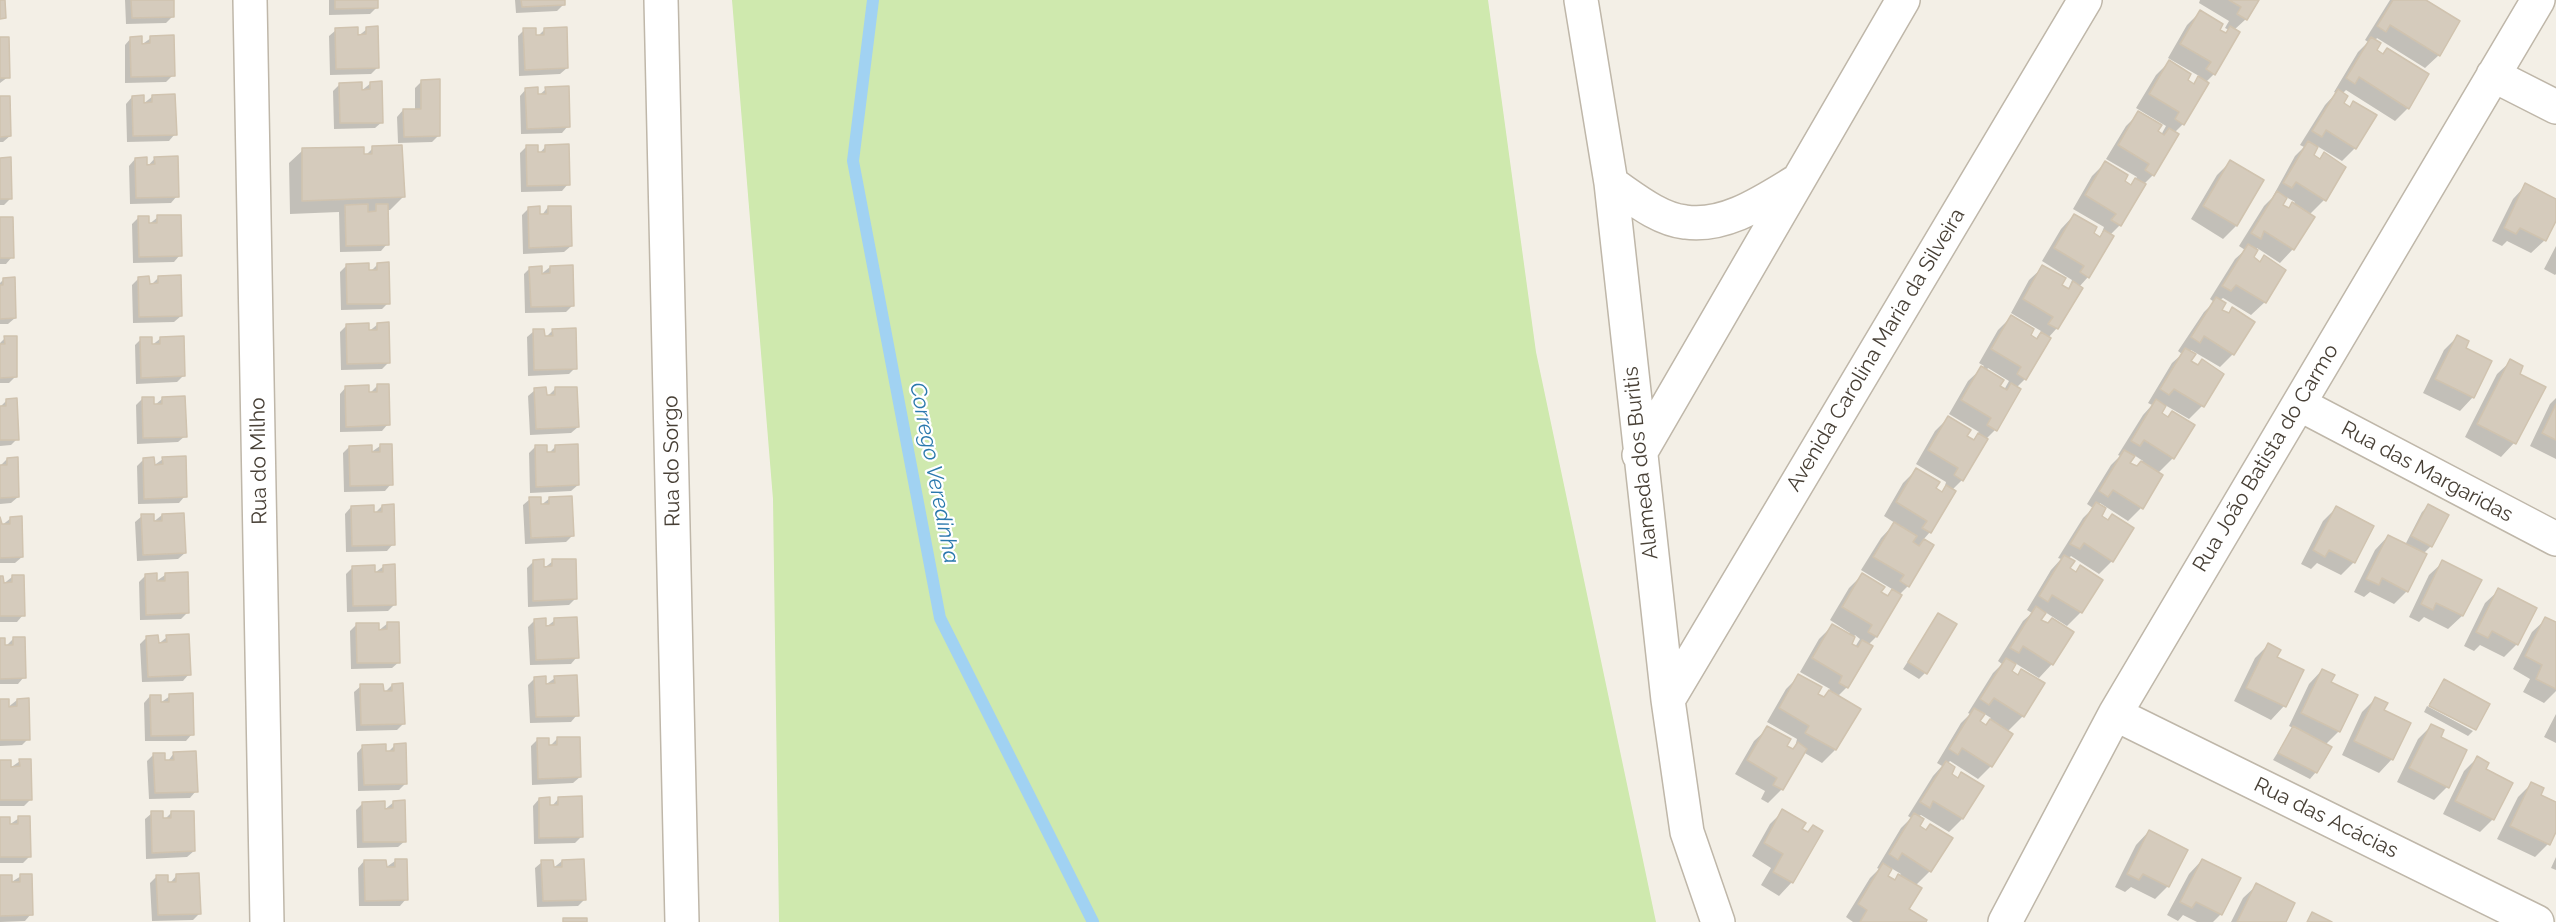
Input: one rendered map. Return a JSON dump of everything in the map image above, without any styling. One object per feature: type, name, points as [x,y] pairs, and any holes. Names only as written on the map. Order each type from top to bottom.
[{"type":"street","name":"Rua do Milho","points":[[250,0],[267,922]]},
{"type":"street","name":"Rua do Sorgo","points":[[661,0],[682,922]]},
{"type":"street","name":"Alameda dos Buritis","points":[[1581,0],[1611,183],[1639,455],[1668,700],[1687,832],[1718,922]]},
{"type":"street","points":[[1639,455],[1903,0]]},
{"type":"street","name":"Avenida Carolina Maria da Silveira","points":[[1668,700],[2085,0]]},
{"type":"street","name":"Rua João Batista do Carmo","points":[[2005,922],[2115,714],[2538,0]]},
{"type":"street","points":[[2493,75],[2556,107]]},
{"type":"street","points":[[1611,183],[1648,208],[1683,222],[1714,222],[1764,202],[1801,178]]},
{"type":"street","name":"Rua das Margaridas","points":[[2299,404],[2556,540]]},
{"type":"street","name":"Rua das Acácias","points":[[2115,714],[2537,922]]},
{"type":"green space","points":[[732,0],[1488,0],[1536,352],[1656,922],[779,922],[773,499]]},
{"type":"building","points":[[0,0],[5,0],[6,18],[0,19]]},
{"type":"building","points":[[131,0],[174,0],[174,17],[132,18]]},
{"type":"building","points":[[335,0],[378,0],[378,8],[335,9]]},
{"type":"building","points":[[521,0],[565,0],[565,5],[522,7]]},
{"type":"building","points":[[2229,0],[2259,0],[2247,20],[2237,14],[2241,7]]},
{"type":"building","points":[[2393,0],[2426,0],[2460,21],[2440,56],[2390,25],[2386,32],[2377,26]]},
{"type":"building","points":[[2200,10],[2223,24],[2220,30],[2226,33],[2230,26],[2240,32],[2215,75],[2206,69],[2211,62],[2180,44]]},
{"type":"building","points":[[378,26],[379,68],[336,69],[335,28],[358,27],[358,35],[366,34],[366,27]]},
{"type":"building","points":[[567,27],[568,68],[525,70],[523,28],[536,28],[536,35],[544,35],[544,28]]},
{"type":"building","points":[[174,35],[175,76],[131,77],[130,37],[142,36],[142,44],[150,43],[150,36]]},
{"type":"building","points":[[0,37],[9,37],[10,78],[0,78]]},
{"type":"building","points":[[2371,37],[2381,43],[2377,50],[2383,54],[2387,48],[2429,74],[2409,109],[2359,77],[2355,84],[2346,78]]},
{"type":"building","points":[[2169,60],[2191,74],[2188,80],[2194,84],[2198,76],[2209,83],[2184,125],[2175,119],[2179,112],[2149,94]]},
{"type":"building","points":[[440,79],[440,136],[404,137],[403,109],[421,109],[421,80]]},
{"type":"building","points":[[382,81],[383,123],[340,123],[339,83],[362,82],[362,90],[370,89],[370,82]]},
{"type":"building","points":[[569,86],[570,127],[527,129],[525,88],[538,87],[538,94],[546,94],[545,87]]},
{"type":"building","points":[[2338,89],[2348,96],[2344,103],[2350,107],[2353,101],[2377,115],[2356,149],[2326,130],[2322,137],[2312,131]]},
{"type":"building","points":[[175,94],[177,135],[133,136],[132,96],[144,95],[144,103],[152,102],[152,95]]},
{"type":"building","points":[[0,96],[10,96],[11,136],[0,137]]},
{"type":"building","points":[[2138,111],[2162,125],[2158,131],[2164,135],[2169,128],[2179,134],[2154,176],[2145,170],[2149,164],[2118,145]]},
{"type":"building","points":[[2308,141],[2318,147],[2314,155],[2320,159],[2324,152],[2346,167],[2326,201],[2296,182],[2292,188],[2283,183]]},
{"type":"building","points":[[569,144],[570,185],[527,186],[526,145],[538,145],[538,152],[545,152],[545,145]]},
{"type":"building","points":[[402,145],[405,197],[302,201],[302,148],[364,147],[364,154],[372,154],[372,146]]},
{"type":"building","points":[[178,156],[179,197],[136,198],[135,158],[147,157],[147,165],[155,164],[154,157]]},
{"type":"building","points":[[11,157],[12,199],[0,199],[0,158]]},
{"type":"building","points":[[2230,160],[2264,180],[2237,226],[2203,206]]},
{"type":"building","points":[[2105,161],[2128,175],[2125,181],[2131,185],[2135,178],[2146,184],[2121,226],[2111,220],[2116,214],[2085,195]]},
{"type":"building","points":[[2525,183],[2556,199],[2556,221],[2546,241],[2520,228],[2516,234],[2504,228]]},
{"type":"building","points":[[2277,191],[2287,198],[2283,205],[2289,208],[2292,202],[2315,217],[2294,250],[2264,231],[2261,239],[2251,233]]},
{"type":"building","points":[[368,204],[368,212],[376,211],[376,204],[388,204],[389,245],[346,246],[345,205]]},
{"type":"building","points":[[540,206],[540,214],[548,214],[548,206],[571,206],[572,246],[529,248],[528,207]]},
{"type":"building","points":[[2074,214],[2097,227],[2094,233],[2100,237],[2104,230],[2114,236],[2089,278],[2080,272],[2084,266],[2054,248]]},
{"type":"building","points":[[157,215],[181,215],[182,256],[139,257],[138,216],[149,216],[149,223],[157,223]]},
{"type":"building","points":[[0,217],[13,217],[14,258],[0,258]]},
{"type":"building","points":[[2248,244],[2258,250],[2254,257],[2260,262],[2264,255],[2286,270],[2266,303],[2236,285],[2231,291],[2222,286]]},
{"type":"building","points":[[389,262],[390,304],[347,304],[346,264],[369,263],[369,270],[377,270],[377,263]]},
{"type":"building","points":[[573,265],[574,306],[531,307],[529,267],[542,266],[542,274],[550,273],[550,266]]},
{"type":"building","points":[[2042,265],[2066,278],[2062,285],[2069,289],[2073,281],[2083,288],[2058,329],[2048,324],[2053,317],[2023,299]]},
{"type":"building","points":[[181,275],[182,316],[139,317],[138,277],[149,276],[150,284],[158,283],[158,276]]},
{"type":"building","points":[[15,277],[16,318],[0,319],[0,285],[3,285],[3,278]]},
{"type":"building","points":[[2216,297],[2226,303],[2222,310],[2229,313],[2232,307],[2255,322],[2234,355],[2204,336],[2200,343],[2191,337]]},
{"type":"building","points":[[2011,315],[2034,329],[2031,335],[2037,339],[2041,332],[2051,338],[2026,380],[2017,374],[2021,367],[1991,349]]},
{"type":"building","points":[[389,322],[390,363],[347,364],[346,324],[369,323],[369,330],[377,330],[377,323]]},
{"type":"building","points":[[576,328],[577,369],[534,370],[533,329],[544,329],[545,336],[553,336],[552,329]]},
{"type":"building","points":[[2457,335],[2469,341],[2466,348],[2492,361],[2474,398],[2435,379]]},
{"type":"building","points":[[4,336],[17,336],[17,377],[0,378],[0,344],[5,344]]},
{"type":"building","points":[[184,336],[185,376],[141,378],[140,337],[152,337],[152,344],[160,344],[160,337]]},
{"type":"building","points":[[2185,348],[2196,354],[2191,361],[2198,365],[2202,359],[2224,374],[2204,407],[2174,389],[2169,395],[2160,389]]},
{"type":"building","points":[[2510,359],[2523,366],[2520,374],[2546,387],[2516,444],[2477,424]]},
{"type":"building","points":[[1981,366],[2004,380],[2000,386],[2007,390],[2011,383],[2021,389],[1997,431],[1987,425],[1991,418],[1961,400]]},
{"type":"building","points":[[377,384],[389,384],[390,425],[346,427],[345,386],[369,385],[369,392],[377,392]]},
{"type":"building","points":[[546,387],[547,395],[555,395],[555,387],[577,387],[579,427],[536,429],[534,388]]},
{"type":"building","points":[[185,396],[187,437],[143,438],[142,397],[154,397],[154,404],[162,404],[162,397]]},
{"type":"building","points":[[17,398],[19,440],[0,440],[0,406],[6,406],[6,399]]},
{"type":"building","points":[[2156,399],[2166,406],[2162,413],[2168,417],[2172,411],[2195,425],[2174,459],[2144,440],[2140,446],[2131,441]]},
{"type":"building","points":[[2556,404],[2556,440],[2542,433]]},
{"type":"building","points":[[1948,416],[1971,430],[1967,436],[1974,440],[1978,433],[1988,439],[1963,481],[1954,475],[1958,468],[1928,450]]},
{"type":"building","points":[[380,444],[392,444],[393,485],[350,486],[349,446],[372,445],[372,452],[380,452]]},
{"type":"building","points":[[578,444],[579,485],[536,487],[535,445],[547,445],[547,452],[555,452],[555,445]]},
{"type":"building","points":[[2124,450],[2135,456],[2130,463],[2137,466],[2141,461],[2163,475],[2143,509],[2113,490],[2108,497],[2099,491]]},
{"type":"building","points":[[186,456],[187,497],[144,499],[143,458],[154,457],[155,465],[163,464],[162,457]]},
{"type":"building","points":[[18,457],[19,497],[0,498],[0,465],[7,465],[7,458]]},
{"type":"building","points":[[1916,468],[1940,482],[1936,488],[1942,492],[1946,485],[1956,491],[1931,533],[1922,528],[1927,521],[1896,502]]},
{"type":"building","points":[[572,496],[574,536],[531,538],[529,497],[541,497],[541,504],[549,504],[549,497]]},
{"type":"building","points":[[2096,502],[2106,508],[2102,516],[2108,520],[2112,514],[2134,528],[2113,562],[2084,543],[2080,549],[2070,544]]},
{"type":"building","points":[[394,504],[395,545],[352,546],[351,506],[374,505],[374,512],[382,512],[382,505]]},
{"type":"building","points":[[2428,504],[2449,515],[2432,547],[2411,536]]},
{"type":"building","points":[[2336,506],[2374,526],[2355,563],[2329,550],[2325,557],[2313,550]]},
{"type":"building","points":[[184,513],[186,553],[143,555],[141,514],[154,514],[154,521],[162,521],[162,514]]},
{"type":"building","points":[[22,516],[23,557],[0,558],[0,517],[2,524],[10,524],[10,517]]},
{"type":"building","points":[[1894,522],[1917,536],[1913,542],[1919,546],[1924,539],[1934,545],[1909,587],[1900,581],[1904,575],[1873,557]]},
{"type":"building","points":[[2388,535],[2427,554],[2408,592],[2382,578],[2379,585],[2366,579]]},
{"type":"building","points":[[2064,555],[2075,561],[2070,568],[2076,572],[2080,565],[2103,580],[2082,613],[2052,595],[2048,602],[2039,596]]},
{"type":"building","points":[[544,559],[544,567],[552,566],[552,559],[576,559],[577,599],[533,601],[533,560]]},
{"type":"building","points":[[2442,560],[2482,580],[2463,616],[2436,603],[2433,610],[2421,604]]},
{"type":"building","points":[[395,564],[396,605],[353,606],[352,566],[375,565],[375,572],[383,572],[383,565]]},
{"type":"building","points":[[188,572],[189,613],[146,615],[145,574],[157,573],[157,581],[165,581],[165,573]]},
{"type":"building","points":[[1862,573],[1885,587],[1881,592],[1888,596],[1892,589],[1902,595],[1877,637],[1868,632],[1872,625],[1842,607]]},
{"type":"building","points":[[12,575],[24,575],[25,616],[0,616],[0,576],[3,576],[4,583],[12,582]]},
{"type":"building","points":[[2498,588],[2537,608],[2518,645],[2492,631],[2488,638],[2476,632]]},
{"type":"building","points":[[2036,606],[2046,613],[2041,620],[2048,623],[2052,618],[2074,632],[2053,665],[2023,646],[2019,653],[2010,648]]},
{"type":"building","points":[[1938,613],[1957,624],[1927,674],[1908,662]]},
{"type":"building","points":[[577,617],[579,658],[536,660],[534,619],[546,618],[546,626],[554,625],[554,618]]},
{"type":"building","points":[[2545,617],[2556,622],[2556,689],[2536,679],[2542,665],[2525,656]]},
{"type":"building","points":[[387,622],[399,622],[400,663],[357,663],[356,623],[379,623],[379,630],[387,629]]},
{"type":"building","points":[[1832,624],[1855,637],[1852,644],[1858,647],[1862,640],[1873,646],[1848,688],[1839,683],[1842,676],[1812,658]]},
{"type":"building","points":[[189,634],[191,675],[148,677],[146,636],[158,635],[159,643],[167,642],[166,635]]},
{"type":"building","points":[[13,637],[25,637],[26,678],[0,679],[0,638],[5,638],[5,645],[13,645]]},
{"type":"building","points":[[2268,643],[2281,650],[2277,657],[2304,670],[2286,707],[2246,688]]},
{"type":"building","points":[[2006,658],[2016,664],[2012,671],[2018,675],[2021,669],[2045,683],[2024,717],[1994,698],[1989,705],[1980,699]]},
{"type":"building","points":[[2322,669],[2335,675],[2331,682],[2358,695],[2340,732],[2301,713]]},
{"type":"building","points":[[1798,674],[1822,687],[1818,694],[1824,697],[1829,690],[1861,709],[1836,750],[1805,733],[1809,726],[1779,708]]},
{"type":"building","points":[[577,675],[579,716],[536,717],[534,677],[546,676],[546,684],[555,683],[554,676]]},
{"type":"building","points":[[2444,679],[2490,704],[2476,730],[2429,706]]},
{"type":"building","points":[[403,683],[405,724],[361,725],[360,684],[383,684],[384,691],[392,691],[392,684]]},
{"type":"building","points":[[193,693],[194,735],[151,736],[150,695],[161,695],[161,702],[169,702],[169,694]]},
{"type":"building","points":[[2375,697],[2388,703],[2384,710],[2411,723],[2393,760],[2354,741]]},
{"type":"building","points":[[29,698],[30,740],[0,740],[0,699],[9,699],[9,707],[17,706],[17,699]]},
{"type":"building","points":[[1974,708],[1985,714],[1980,721],[1986,725],[1990,719],[2013,734],[1992,767],[1962,748],[1958,755],[1949,749]]},
{"type":"building","points":[[2431,724],[2444,730],[2441,737],[2467,750],[2449,788],[2409,768]]},
{"type":"building","points":[[1767,726],[1791,739],[1787,746],[1793,749],[1798,742],[1807,749],[1783,790],[1773,785],[1777,778],[1747,760]]},
{"type":"building","points":[[2293,726],[2332,747],[2317,773],[2278,753]]},
{"type":"building","points":[[557,737],[580,737],[581,777],[538,779],[537,738],[549,738],[549,745],[557,745]]},
{"type":"building","points":[[406,743],[407,784],[364,785],[362,745],[386,744],[386,751],[394,751],[394,744]]},
{"type":"building","points":[[196,751],[198,792],[155,793],[153,753],[165,753],[165,760],[174,760],[173,752]]},
{"type":"building","points":[[2477,756],[2489,763],[2486,769],[2513,783],[2494,820],[2455,801]]},
{"type":"building","points":[[19,759],[31,759],[32,800],[0,800],[0,760],[11,760],[11,767],[20,766]]},
{"type":"building","points":[[1946,761],[1955,767],[1952,774],[1958,778],[1961,772],[1984,786],[1963,819],[1933,801],[1930,808],[1920,802]]},
{"type":"building","points":[[2531,782],[2544,788],[2541,795],[2556,802],[2556,832],[2550,845],[2510,826]]},
{"type":"building","points":[[582,796],[583,837],[539,838],[539,798],[550,797],[550,805],[558,805],[558,797]]},
{"type":"building","points":[[405,800],[406,842],[363,842],[362,802],[385,801],[385,809],[393,808],[393,801]]},
{"type":"building","points":[[1782,809],[1806,823],[1802,829],[1808,832],[1813,825],[1823,831],[1793,883],[1773,872],[1783,854],[1764,843]]},
{"type":"building","points":[[151,811],[163,811],[163,818],[171,818],[171,811],[194,811],[195,851],[152,853]]},
{"type":"building","points":[[1914,813],[1924,819],[1920,826],[1926,830],[1930,824],[1953,838],[1931,872],[1902,853],[1898,860],[1889,854]]},
{"type":"building","points":[[18,816],[30,816],[31,857],[0,857],[0,817],[10,817],[10,824],[18,824]]},
{"type":"building","points":[[2149,830],[2188,850],[2169,887],[2143,874],[2139,880],[2127,874]]},
{"type":"building","points":[[395,859],[407,859],[408,900],[365,901],[364,860],[386,860],[387,867],[395,867]]},
{"type":"building","points":[[584,859],[586,900],[543,901],[541,860],[553,860],[554,867],[562,867],[562,860]]},
{"type":"building","points":[[2202,859],[2241,878],[2222,915],[2196,902],[2192,908],[2180,902]]},
{"type":"building","points":[[1883,863],[1892,869],[1888,876],[1895,880],[1898,874],[1922,888],[1909,909],[1927,920],[1926,922],[1860,922],[1867,910],[1858,904]]},
{"type":"building","points":[[199,873],[201,914],[158,915],[156,875],[168,875],[168,882],[176,882],[176,874]]},
{"type":"building","points":[[20,874],[32,874],[33,915],[0,916],[0,875],[12,875],[12,882],[20,882]]},
{"type":"building","points":[[2256,883],[2295,903],[2286,922],[2237,922]]},
{"type":"building","points":[[2312,912],[2332,922],[2307,922]]},
{"type":"building","points":[[563,918],[587,918],[587,922],[563,922]]},
{"type":"waterway","name":"Corrego Veredinha","points":[[873,0],[853,161],[940,618],[1093,922]]}]
